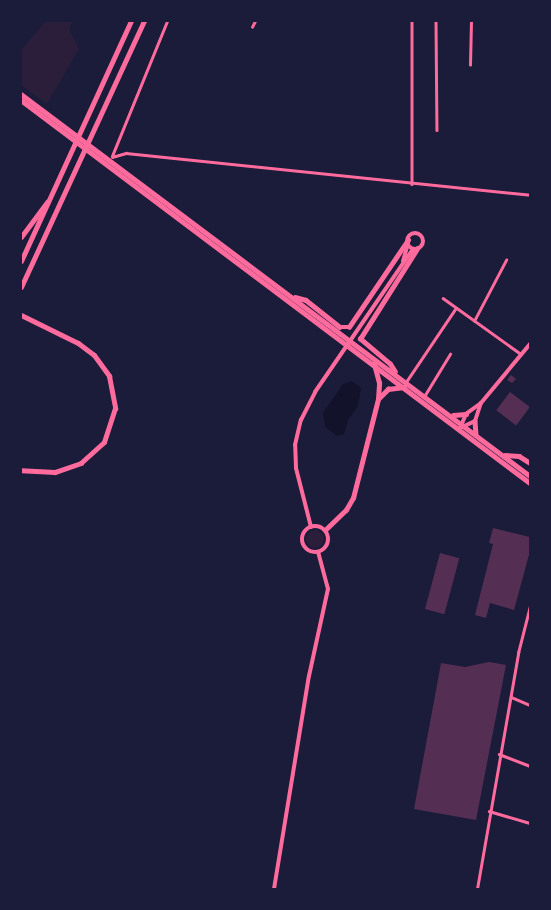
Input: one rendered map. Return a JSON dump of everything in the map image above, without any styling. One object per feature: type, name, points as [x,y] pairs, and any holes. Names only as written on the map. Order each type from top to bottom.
[{"type":"highway","points":[[21,261],[54,194],[132,21]]},
{"type":"highway","points":[[21,287],[70,185],[144,21]]},
{"type":"highway","points":[[21,94],[111,159],[450,414],[460,426],[466,427],[475,437],[530,483]]},
{"type":"highway","points":[[21,100],[373,363],[530,476]]},
{"type":"highway","points":[[21,237],[54,194]]},
{"type":"highway","points":[[292,296],[306,300],[340,327],[349,326],[408,242]]},
{"type":"highway","points":[[395,373],[390,364],[360,339],[415,249]]},
{"type":"highway","points":[[21,316],[78,343],[94,355],[109,376],[115,399],[109,431],[88,458],[65,470],[29,471],[21,469]]},
{"type":"highway","points":[[325,530],[351,503],[378,399],[378,380],[373,363]]},
{"type":"highway","points":[[378,399],[388,388],[407,388]]},
{"type":"highway","points":[[450,414],[466,414]]},
{"type":"highway","points":[[475,421],[475,437]]},
{"type":"highway","points":[[503,455],[519,456],[530,463]]},
{"type":"street","points":[[111,159],[168,21]]},
{"type":"street","points":[[252,28],[254,21]]},
{"type":"street","points":[[412,21],[412,184]]},
{"type":"street","points":[[436,21],[437,130]]},
{"type":"street","points":[[470,65],[471,21]]},
{"type":"street","points":[[111,159],[126,153],[530,195]]},
{"type":"street","points":[[311,527],[296,468],[295,445],[304,410],[403,262],[424,241],[420,234],[412,234],[403,262]]},
{"type":"street","points":[[408,242],[415,249]]},
{"type":"street","points":[[474,321],[506,260]]},
{"type":"street","points":[[443,298],[521,354]]},
{"type":"street","points":[[406,382],[456,308]]},
{"type":"street","points":[[460,426],[466,414],[481,404],[530,344]]},
{"type":"street","points":[[424,395],[450,354]]},
{"type":"street","points":[[466,427],[475,421],[481,404]]},
{"type":"street","points":[[311,527],[325,530],[328,542],[318,552]]},
{"type":"street","points":[[311,527],[303,535],[303,543],[309,551],[318,552]]},
{"type":"street","points":[[274,889],[310,670],[328,589],[318,552]]},
{"type":"street","points":[[477,889],[510,696],[530,606]]},
{"type":"street","points":[[510,696],[530,705]]},
{"type":"street","points":[[500,754],[530,766]]},
{"type":"street","points":[[489,811],[530,823]]},
{"type":"shaded area","points":[[46,21],[73,21],[69,29],[79,49],[47,104],[21,85],[21,50]]},
{"type":"shaded area","points":[[352,381],[361,388],[358,406],[348,420],[344,434],[337,436],[325,427],[323,413],[343,384]]},
{"type":"shaded area","points":[[315,530],[321,533],[324,539],[321,545],[315,548],[309,545],[306,539],[309,533]]},
{"type":"building","points":[[511,375],[516,379],[512,383],[507,380]]},
{"type":"building","points":[[510,392],[530,407],[516,425],[496,410]]},
{"type":"building","points":[[493,528],[530,537],[530,551],[514,610],[490,603],[486,618],[475,615],[493,544],[489,543]]},
{"type":"building","points":[[440,553],[459,558],[444,614],[425,609]]},
{"type":"building","points":[[489,662],[506,665],[476,820],[414,809],[441,663],[465,667]]}]
